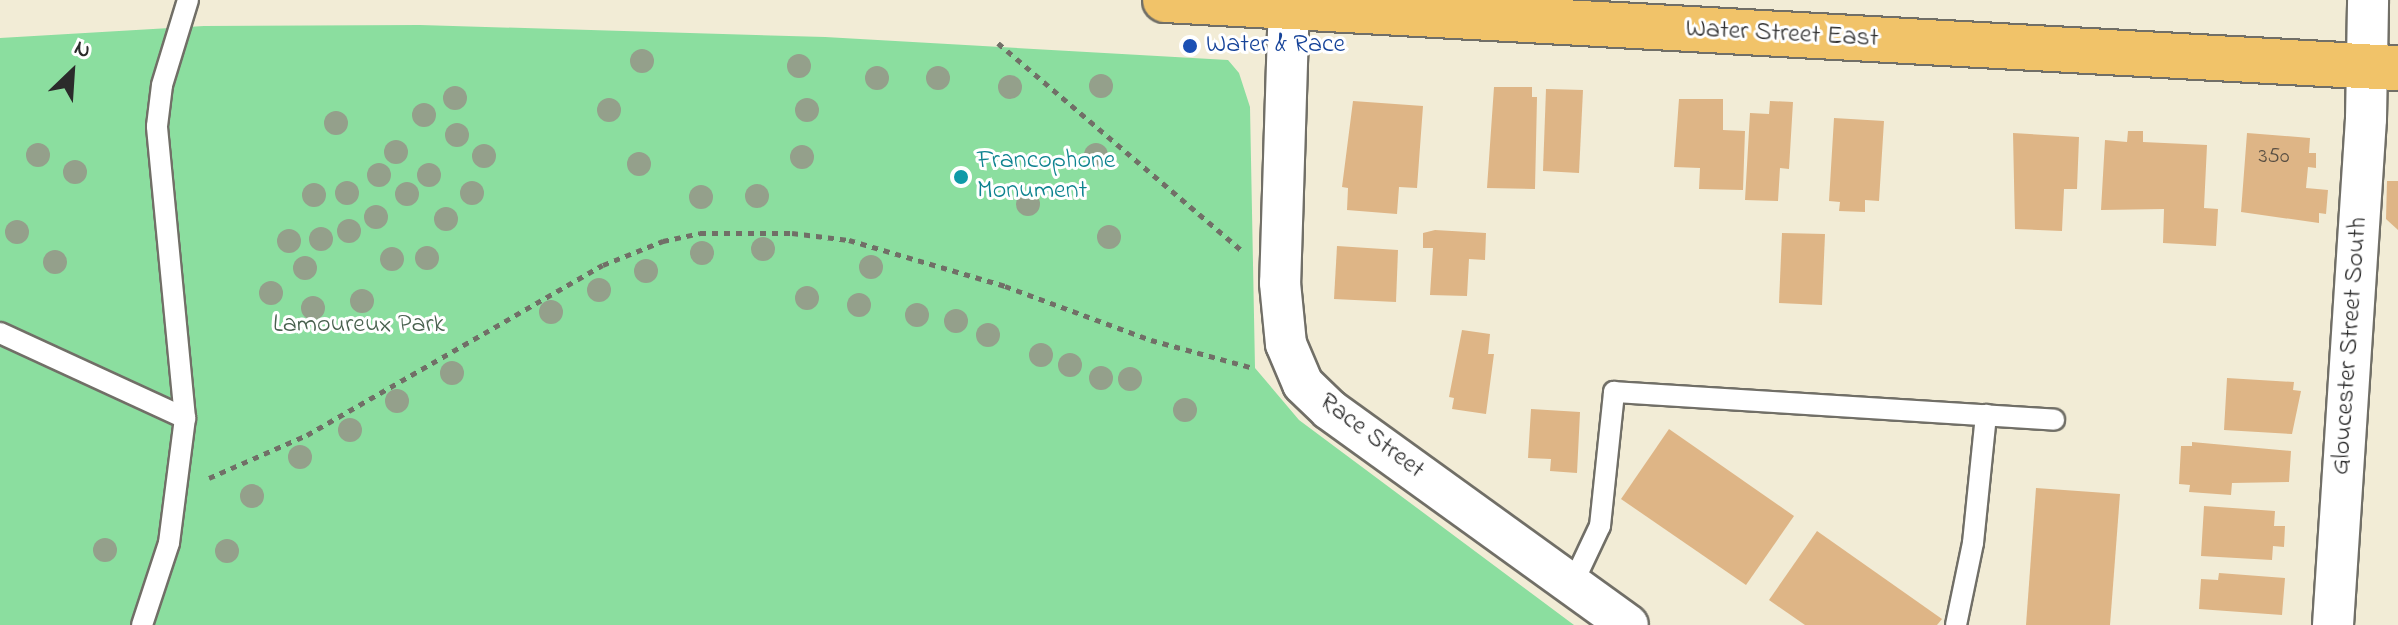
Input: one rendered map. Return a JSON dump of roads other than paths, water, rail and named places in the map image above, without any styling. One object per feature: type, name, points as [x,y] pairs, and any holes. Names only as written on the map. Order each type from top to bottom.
[{"type":"main road","name":"Water Street East","points":[[1165,0],[1289,4],[2382,68]]},
{"type":"street","name":"Gloucester Street South","points":[[2333,625],[2382,68],[2368,0]]},
{"type":"street","name":"Race Street","points":[[1289,4],[1280,283],[1286,344],[1303,384],[1330,410],[1628,625]]},
{"type":"lane","points":[[142,625],[169,543],[185,418],[157,126],[162,85],[188,0]]},
{"type":"lane","points":[[0,333],[185,418]]},
{"type":"lane","points":[[1573,583],[1600,526],[1614,392],[2054,420]]},
{"type":"lane","points":[[1956,625],[1973,543],[1986,415]]},
{"type":"place","name":"Water & Race","points":[[1190,46]]},
{"type":"place","name":"Francophone Monument","points":[[961,177]]},
{"type":"park label","name":"Lamoureux Park","points":[[359,326]]}]
